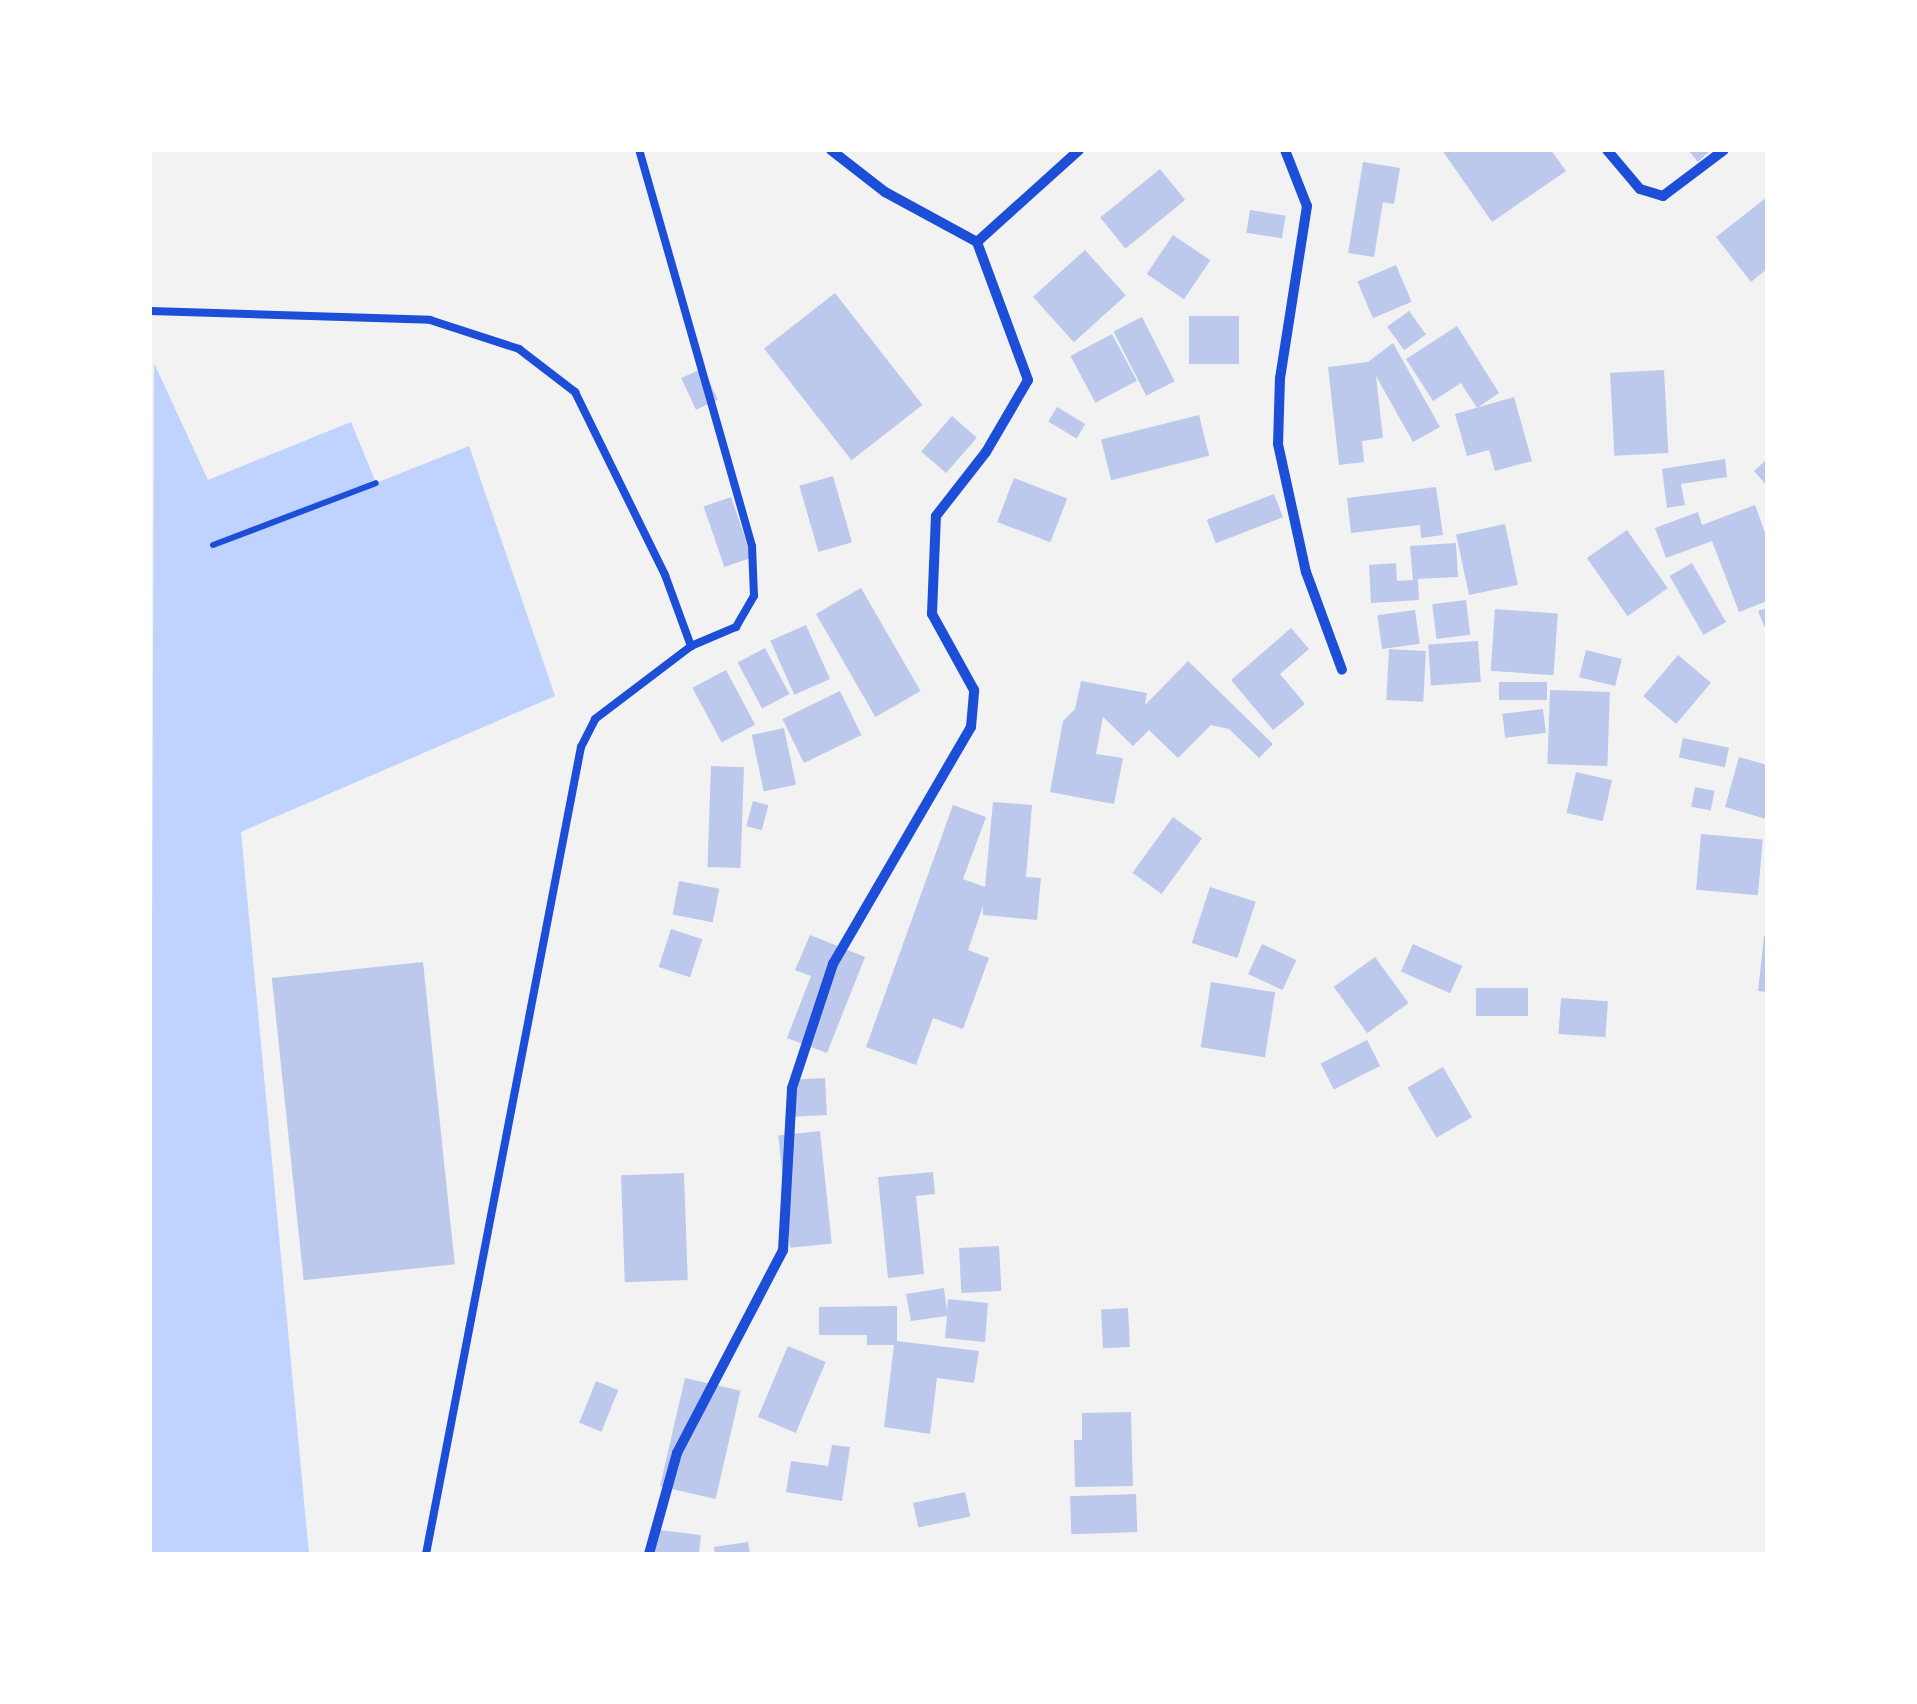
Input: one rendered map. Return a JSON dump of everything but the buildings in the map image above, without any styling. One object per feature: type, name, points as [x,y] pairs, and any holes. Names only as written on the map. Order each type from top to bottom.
[{"type":"street","points":[[649,1554],[678,1453],[783,1250],[792,1088],[833,964],[971,728],[974,690],[932,614],[936,516],[986,452],[1028,380],[977,242],[885,192],[831,150]]},
{"type":"street","points":[[977,242],[1079,150]]},
{"type":"street","points":[[1285,150],[1307,206],[1280,378],[1278,444],[1292,524],[1342,670]]},
{"type":"street","points":[[1608,150],[1640,189],[1663,196],[1724,150]]},
{"type":"lane","points":[[426,1554],[571,775],[595,719],[691,646],[736,627],[750,612],[752,546],[640,150]]},
{"type":"lane","points":[[150,311],[430,320],[519,348],[575,392],[665,575],[691,646]]},
{"type":"path","points":[[212,545],[376,483]]},
{"type":"water","points":[[154,363],[208,480],[351,422],[376,483],[469,446],[555,696],[241,832],[309,1554],[150,1554]]}]
